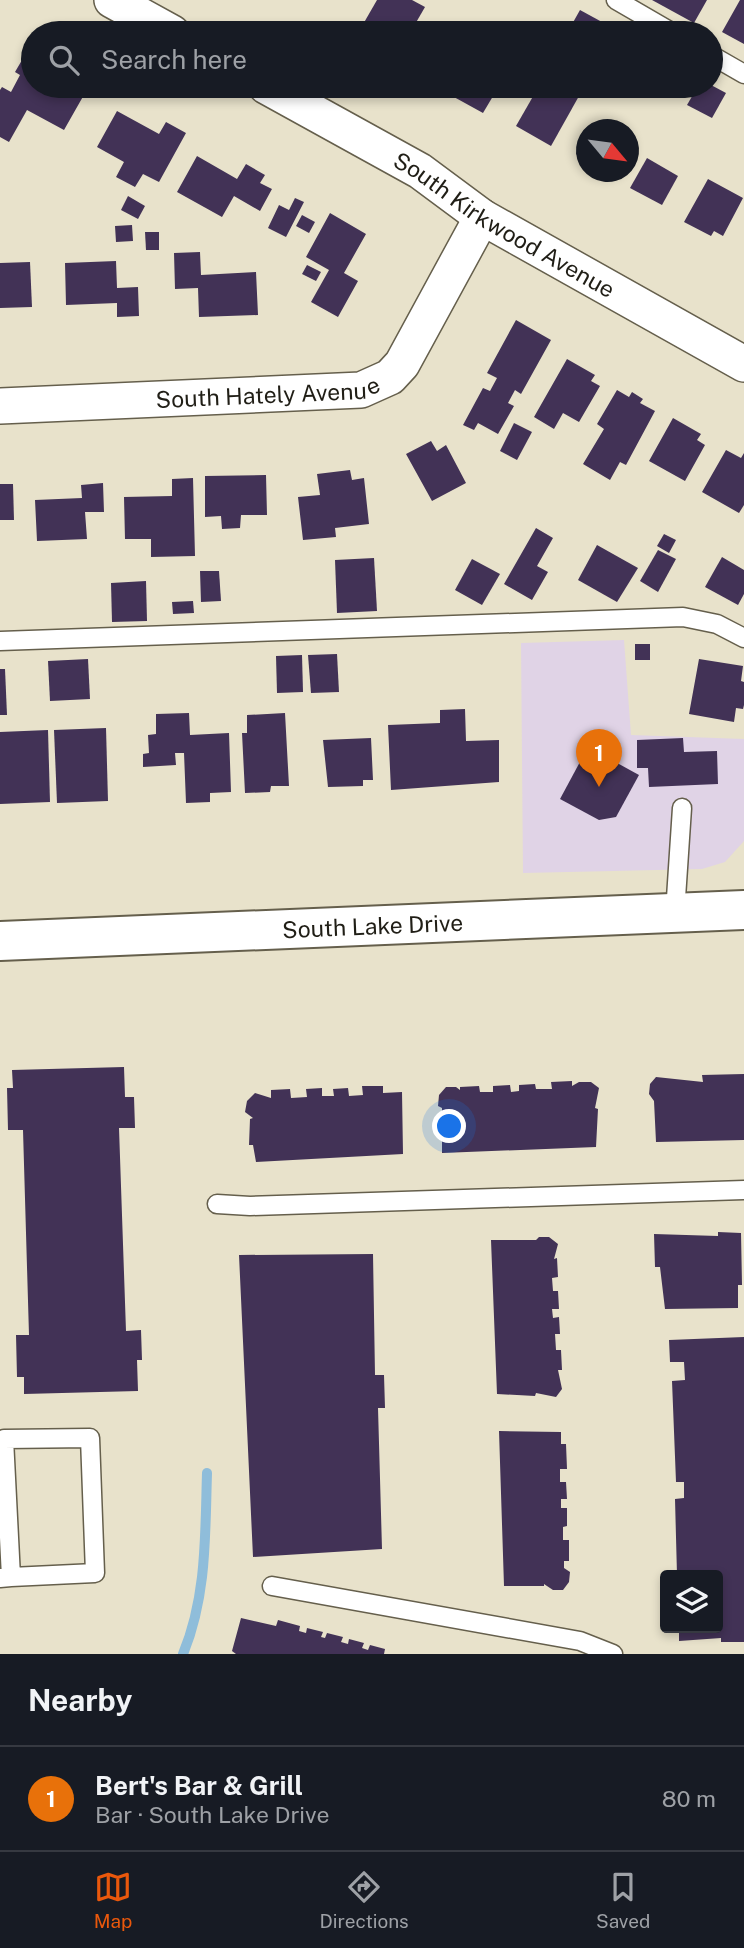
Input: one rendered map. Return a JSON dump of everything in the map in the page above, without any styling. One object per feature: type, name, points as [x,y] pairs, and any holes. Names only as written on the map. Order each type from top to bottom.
[{"type":"main road","name":"South Lake Drive","points":[[0,941],[675,913],[743,907]]},
{"type":"street","points":[[112,0],[150,21]]},
{"type":"street","name":"South Kirkwood Avenue","points":[[288,98],[419,171],[482,217],[744,364]]},
{"type":"street","name":"South Hately Avenue","points":[[0,406],[361,390],[390,377],[402,364],[482,217]]},
{"type":"lane","points":[[615,0],[652,21]]},
{"type":"lane","points":[[723,62],[744,74]]},
{"type":"lane","points":[[0,641],[683,617],[717,624],[744,638]]},
{"type":"lane","points":[[675,913],[682,808]]},
{"type":"lane","points":[[217,1204],[250,1206],[744,1190]]},
{"type":"lane","points":[[2,1435],[90,1438],[95,1573],[5,1577],[2,1435]]},
{"type":"lane","points":[[272,1586],[580,1641],[613,1654]]},
{"type":"shaded area","points":[[624,640],[631,735],[744,739],[744,841],[725,862],[702,869],[523,873],[521,643]]},
{"type":"building","points":[[377,0],[412,0],[425,7],[417,21],[365,21]]},
{"type":"building","points":[[652,0],[707,0],[695,21]]},
{"type":"building","points":[[740,0],[744,0],[744,44],[723,30]]},
{"type":"building","points":[[580,10],[600,21],[574,21]]},
{"type":"building","points":[[21,62],[21,98],[82,98],[64,130],[27,110],[9,142],[0,137],[0,90],[2,87],[11,92],[20,75],[15,72]]},
{"type":"building","points":[[723,91],[726,93],[712,118],[687,105],[691,98],[723,98]]},
{"type":"building","points":[[456,98],[492,98],[483,113]]},
{"type":"building","points":[[532,98],[578,98],[551,146],[516,126]]},
{"type":"building","points":[[117,111],[159,134],[166,122],[186,133],[159,182],[143,174],[135,187],[116,177],[124,162],[97,147]]},
{"type":"building","points":[[197,156],[237,179],[246,164],[265,175],[260,183],[272,189],[260,211],[234,196],[222,217],[177,192]]},
{"type":"building","points":[[647,158],[678,176],[662,205],[630,188],[633,182],[639,182],[639,172]]},
{"type":"building","points":[[708,179],[743,198],[723,236],[714,231],[711,236],[684,222]]},
{"type":"building","points":[[128,196],[145,206],[138,219],[121,210]]},
{"type":"building","points":[[295,198],[304,202],[286,237],[268,228],[279,205],[289,210]]},
{"type":"building","points":[[330,213],[366,234],[344,273],[358,281],[338,317],[311,302],[329,270],[306,257]]},
{"type":"building","points":[[302,215],[315,222],[309,233],[296,226]]},
{"type":"building","points":[[132,225],[133,241],[116,242],[115,226]]},
{"type":"building","points":[[145,232],[159,232],[159,250],[146,250]]},
{"type":"building","points":[[200,252],[201,275],[256,272],[258,315],[199,317],[198,288],[175,289],[174,253]]},
{"type":"building","points":[[116,261],[117,288],[138,287],[139,316],[117,317],[117,303],[66,305],[65,263]]},
{"type":"building","points":[[30,262],[32,307],[0,308],[0,263]]},
{"type":"building","points":[[307,265],[321,272],[316,281],[302,274]]},
{"type":"building","points":[[516,320],[551,340],[521,394],[515,390],[508,403],[514,406],[498,434],[478,423],[474,430],[463,425],[483,388],[490,391],[497,378],[487,373]]},
{"type":"building","points":[[567,359],[595,375],[591,381],[600,386],[579,422],[563,413],[554,429],[534,417]]},
{"type":"building","points":[[617,390],[629,397],[632,392],[643,399],[640,403],[655,411],[626,465],[620,462],[610,480],[583,464],[604,429],[597,424]]},
{"type":"building","points":[[673,418],[701,434],[697,440],[705,445],[685,481],[649,461]]},
{"type":"building","points":[[514,423],[532,432],[517,460],[500,451]]},
{"type":"building","points":[[431,441],[437,451],[446,445],[466,483],[432,501],[406,454]]},
{"type":"building","points":[[726,450],[741,458],[744,453],[744,505],[739,513],[702,492]]},
{"type":"building","points":[[350,470],[352,480],[364,478],[369,524],[335,528],[336,537],[303,540],[298,497],[320,495],[317,474]]},
{"type":"building","points":[[266,475],[267,515],[241,515],[240,528],[222,529],[221,516],[205,517],[205,476]]},
{"type":"building","points":[[193,478],[195,556],[151,557],[151,539],[125,539],[124,497],[172,496],[172,479]]},
{"type":"building","points":[[103,483],[104,512],[85,512],[87,539],[37,541],[35,500],[82,498],[81,485]]},
{"type":"building","points":[[0,484],[13,484],[14,520],[0,520]]},
{"type":"building","points":[[536,528],[553,538],[537,566],[548,572],[532,600],[504,584]]},
{"type":"building","points":[[664,534],[676,540],[669,553],[657,546]]},
{"type":"building","points":[[597,545],[638,568],[617,602],[578,580]]},
{"type":"building","points":[[658,550],[676,559],[658,592],[640,581]]},
{"type":"building","points":[[722,557],[744,570],[744,594],[738,605],[705,587]]},
{"type":"building","points":[[374,558],[377,611],[337,613],[335,560]]},
{"type":"building","points":[[472,559],[500,574],[482,605],[455,590]]},
{"type":"building","points":[[200,571],[219,571],[221,601],[201,602]]},
{"type":"building","points":[[146,581],[147,621],[112,622],[111,583]]},
{"type":"building","points":[[193,601],[194,613],[173,614],[172,602]]},
{"type":"building","points":[[635,644],[650,644],[650,660],[635,660]]},
{"type":"building","points":[[337,654],[339,692],[311,693],[308,655]]},
{"type":"building","points":[[302,655],[303,692],[277,693],[276,656]]},
{"type":"building","points":[[88,659],[90,699],[50,701],[48,661]]},
{"type":"building","points":[[699,659],[743,666],[741,681],[744,682],[744,705],[743,709],[736,708],[734,722],[689,714]]},
{"type":"building","points":[[0,669],[5,669],[7,715],[0,715]]},
{"type":"building","points":[[465,709],[466,741],[499,740],[499,782],[391,790],[388,725],[440,723],[440,710]]},
{"type":"building","points":[[189,713],[190,735],[229,733],[231,792],[210,793],[210,802],[186,803],[184,753],[175,753],[176,765],[143,767],[143,754],[149,753],[148,735],[156,734],[156,714]]},
{"type":"building","points":[[285,713],[289,786],[271,786],[270,792],[245,793],[242,733],[247,733],[247,715]]},
{"type":"building","points":[[106,728],[108,801],[57,803],[54,730]]},
{"type":"building","points":[[48,730],[50,802],[0,804],[0,732]]},
{"type":"building","points":[[371,738],[373,780],[363,780],[363,786],[328,787],[323,740]]},
{"type":"building","points":[[683,738],[684,752],[717,751],[718,784],[649,787],[648,768],[637,768],[637,740]]},
{"type":"building","points":[[588,747],[639,775],[616,817],[599,820],[560,799]]},
{"type":"building","points":[[124,1067],[125,1097],[134,1097],[135,1128],[119,1128],[126,1331],[141,1330],[142,1360],[137,1360],[138,1391],[24,1394],[24,1377],[17,1377],[16,1335],[29,1335],[23,1130],[8,1130],[7,1088],[13,1088],[12,1070]]},
{"type":"building","points":[[744,1074],[744,1140],[656,1142],[654,1101],[649,1094],[650,1084],[656,1077],[703,1082],[702,1075]]},
{"type":"building","points":[[572,1081],[572,1086],[579,1082],[591,1082],[599,1088],[595,1108],[598,1109],[596,1147],[442,1153],[442,1108],[438,1106],[439,1095],[446,1087],[460,1090],[460,1087],[479,1086],[480,1092],[493,1092],[493,1086],[510,1085],[511,1092],[519,1091],[519,1085],[535,1084],[536,1089],[552,1089],[551,1082]]},
{"type":"building","points":[[362,1086],[383,1086],[383,1093],[402,1092],[403,1154],[256,1162],[253,1145],[249,1145],[250,1119],[253,1118],[245,1112],[247,1101],[255,1093],[271,1098],[271,1090],[290,1089],[291,1098],[307,1097],[306,1089],[322,1088],[322,1096],[334,1096],[333,1089],[348,1088],[349,1096],[363,1095]]},
{"type":"building","points":[[718,1232],[741,1233],[742,1285],[738,1285],[738,1308],[665,1309],[660,1267],[655,1267],[654,1234],[718,1236]]},
{"type":"building","points":[[539,1237],[549,1237],[558,1244],[554,1259],[557,1258],[558,1277],[552,1278],[553,1291],[558,1291],[559,1309],[552,1309],[553,1318],[559,1317],[560,1334],[555,1334],[556,1350],[561,1350],[562,1370],[558,1370],[562,1389],[556,1397],[536,1393],[535,1396],[497,1394],[491,1240],[536,1240]]},
{"type":"building","points":[[373,1254],[375,1375],[384,1375],[385,1408],[378,1408],[382,1549],[253,1557],[239,1255]]},
{"type":"building","points":[[744,1337],[744,1642],[721,1642],[721,1638],[679,1641],[679,1633],[723,1633],[723,1570],[677,1570],[675,1499],[684,1498],[684,1482],[676,1482],[672,1381],[685,1380],[684,1362],[670,1362],[669,1340]]},
{"type":"building","points":[[499,1431],[561,1432],[561,1444],[566,1444],[567,1469],[560,1469],[560,1482],[566,1482],[567,1499],[561,1499],[561,1508],[567,1508],[567,1526],[563,1527],[563,1540],[569,1540],[569,1561],[564,1561],[564,1568],[570,1572],[569,1582],[563,1590],[553,1590],[544,1584],[504,1586]]},
{"type":"building","points":[[241,1618],[276,1626],[278,1620],[300,1626],[299,1631],[306,1633],[307,1628],[323,1632],[321,1637],[325,1638],[327,1633],[343,1637],[341,1642],[348,1644],[349,1639],[364,1643],[362,1648],[368,1650],[370,1645],[385,1649],[384,1654],[236,1654],[232,1651]]},
{"type":"waterway","points":[[183,1654],[201,1588],[207,1473]]},
{"type":"place","name":"Bert's Bar & Grill","points":[[599,787]]}]
